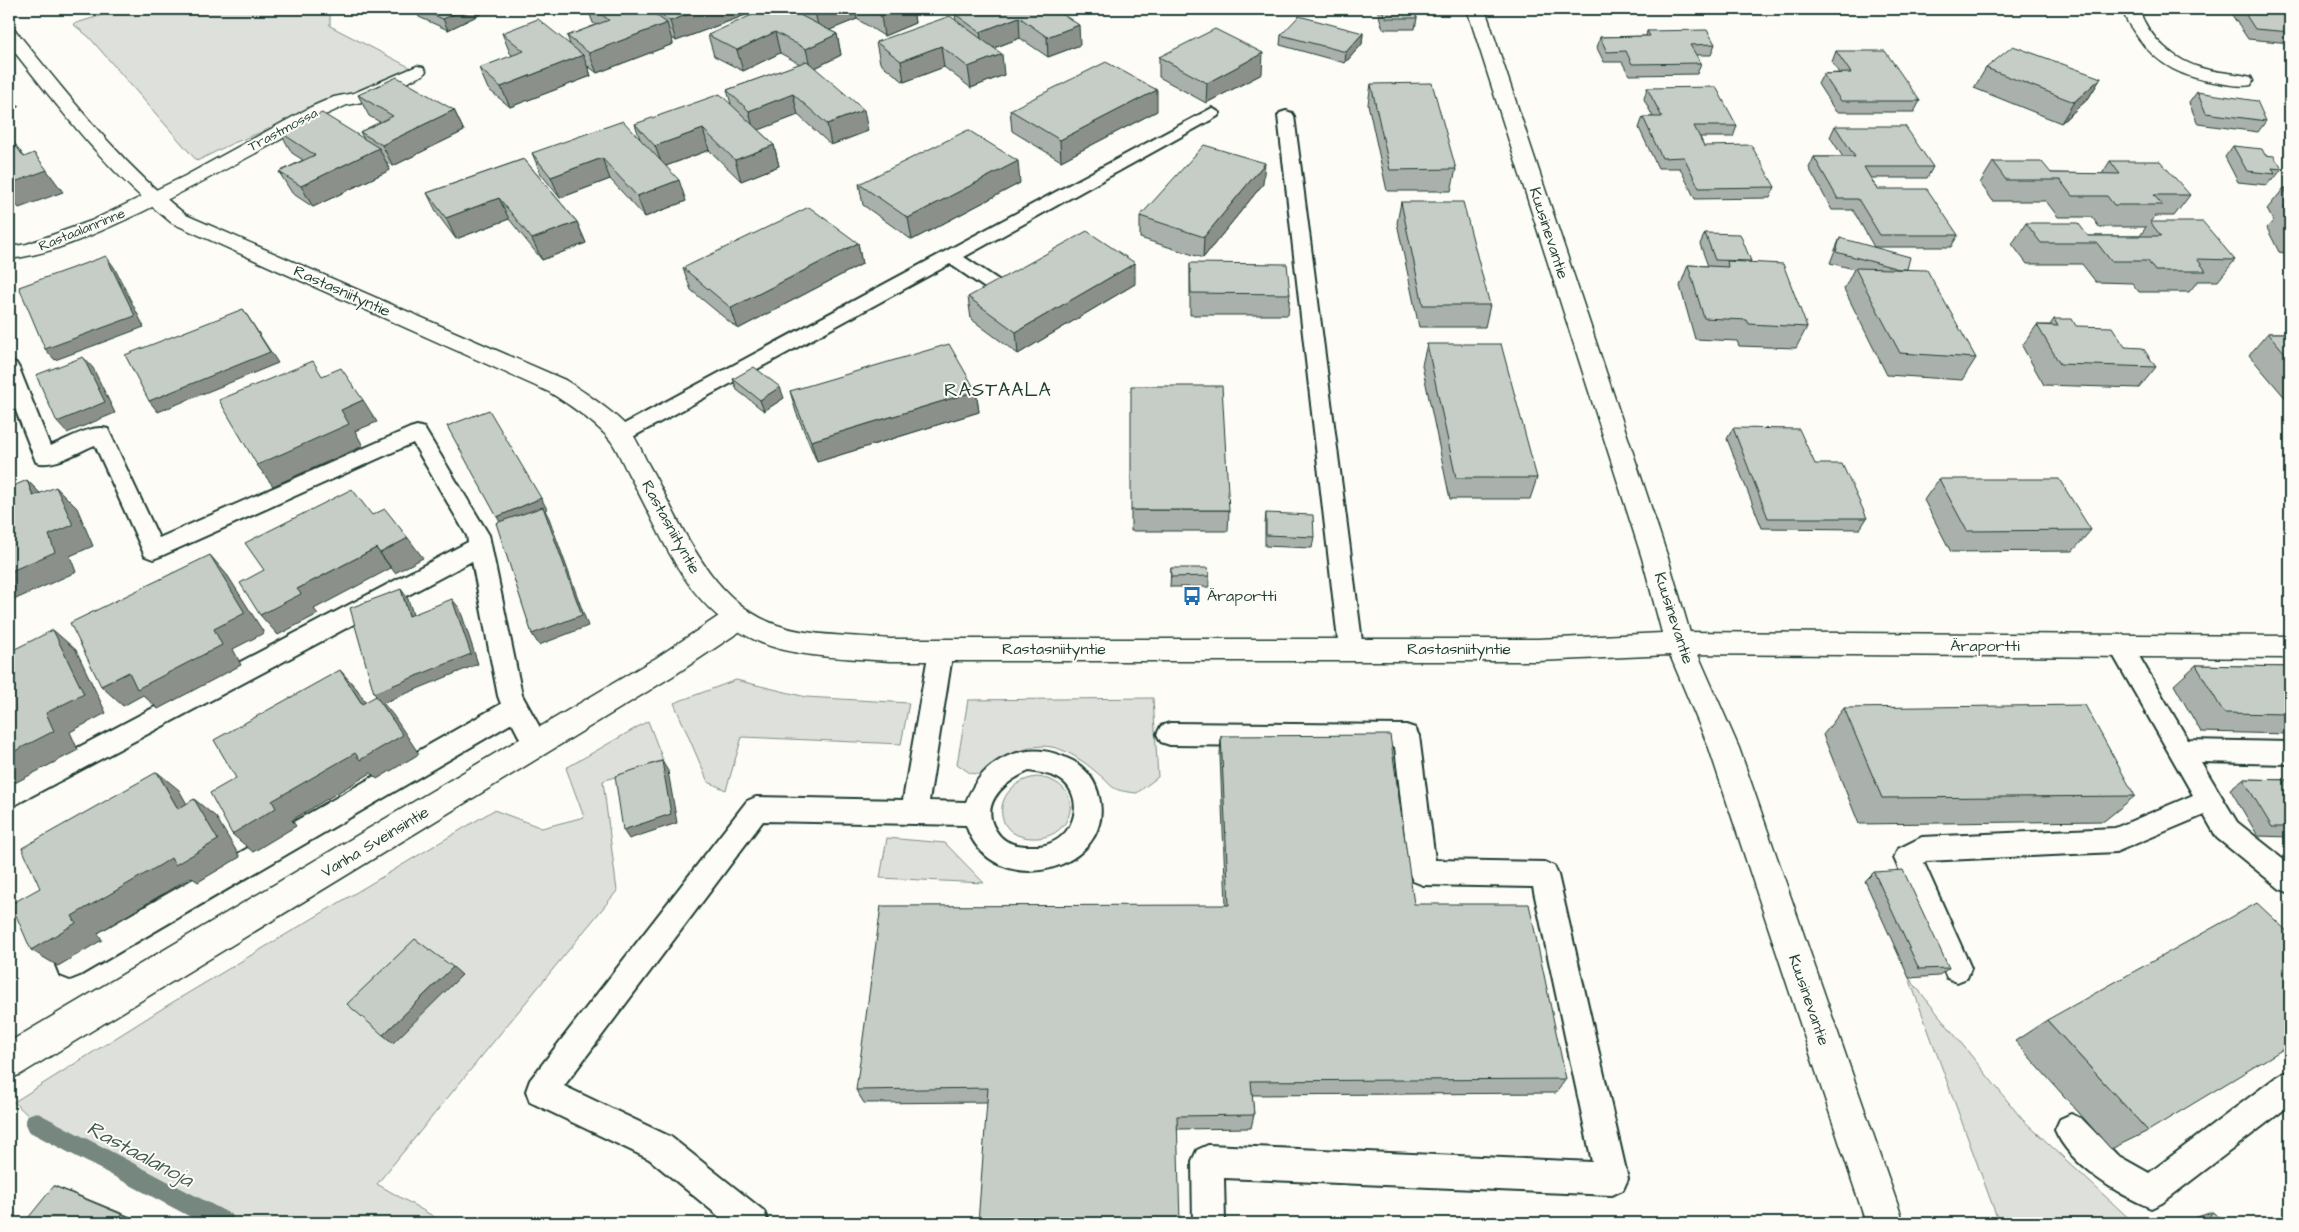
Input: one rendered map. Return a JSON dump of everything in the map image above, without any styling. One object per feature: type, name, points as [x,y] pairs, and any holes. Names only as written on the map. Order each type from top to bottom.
[{"type":"street","name":"Kuusinevantie","points":[[1476,9],[1655,558],[1679,643],[1724,748],[1885,1223]]},
{"type":"street","points":[[2131,9],[2148,41],[2170,63],[2190,71],[2244,81]]},
{"type":"street","name":"Rastasniityntie","points":[[9,34],[119,167],[152,200],[179,219],[557,386],[579,400],[620,435],[651,491],[679,550],[717,600],[738,618],[772,634],[850,648],[941,650],[1538,650],[1679,643]]},
{"type":"street","name":"Trastmossa","points":[[152,200],[318,111],[341,101],[360,97],[417,71]]},
{"type":"street","name":"Rastaalanrinne","points":[[9,254],[31,250],[98,225],[152,200]]},
{"type":"street","name":"Vanha Sveinsintie","points":[[9,1062],[666,666],[738,618]]},
{"type":"street","name":"Äraportti","points":[[1679,643],[2290,647]]},
{"type":"lane","points":[[620,435],[952,257],[1212,113]]},
{"type":"lane","points":[[1286,116],[1351,649]]},
{"type":"lane","points":[[952,257],[1011,296]]},
{"type":"lane","points":[[9,368],[44,457],[102,434],[153,550],[418,433],[478,534],[510,696],[536,744]]},
{"type":"lane","points":[[9,797],[480,546]]},
{"type":"lane","points":[[2120,646],[2227,830],[2290,880]]},
{"type":"lane","points":[[914,812],[941,650]]},
{"type":"lane","points":[[70,965],[517,707]]},
{"type":"lane","points":[[1170,734],[1406,736],[1424,872],[1544,875],[1612,1179],[1208,1161],[1209,1223]]},
{"type":"lane","points":[[2181,751],[2290,752]]},
{"type":"lane","points":[[1957,968],[1908,858],[1922,849],[2116,840],[2210,800]]},
{"type":"lane","points":[[752,1223],[660,1148],[541,1091],[756,809],[976,814]]},
{"type":"lane","points":[[2071,1130],[2106,1166],[2151,1192],[2290,1086]]},
{"type":"shaded area","points":[[122,9],[330,9],[330,26],[417,71],[231,144],[197,161],[89,37],[73,24]]},
{"type":"shaded area","points":[[736,680],[806,697],[909,703],[901,744],[742,737],[726,790],[708,782],[674,703]]},
{"type":"shaded area","points":[[1153,698],[1158,777],[1137,793],[1121,791],[1113,787],[1079,759],[1051,747],[1038,746],[1025,749],[1012,755],[982,775],[970,773],[957,764],[968,700]]},
{"type":"shaded area","points":[[648,721],[663,760],[603,781],[617,891],[377,1184],[445,1223],[224,1223],[36,1123],[14,1102],[168,1005],[494,810],[542,828],[584,817],[566,768]]},
{"type":"shaded area","points":[[1037,777],[1053,781],[1064,789],[1069,799],[1070,810],[1066,821],[1058,830],[1046,836],[1031,838],[1017,835],[1008,828],[1003,819],[1002,809],[1005,798],[1012,788],[1022,781]]},
{"type":"shaded area","points":[[887,838],[945,843],[984,883],[880,878]]},
{"type":"shaded area","points":[[1909,978],[2022,1119],[2134,1223],[1999,1223]]},
{"type":"building","points":[[420,9],[465,9],[443,19]]},
{"type":"building","points":[[594,9],[647,9],[667,23],[589,53],[567,36],[609,20]]},
{"type":"building","points":[[654,9],[702,9],[670,21]]},
{"type":"building","points":[[765,9],[788,9],[837,34],[806,49],[775,32],[737,50],[708,35]]},
{"type":"building","points":[[808,9],[827,9],[815,13]]},
{"type":"building","points":[[870,9],[897,9],[881,16]]},
{"type":"building","points":[[969,9],[1055,9],[1079,25],[1047,37],[1019,17],[980,32],[955,14]]},
{"type":"building","points":[[1382,9],[1414,9],[1417,18],[1385,18]]},
{"type":"building","points":[[2242,9],[2290,9],[2290,32],[2255,29]]},
{"type":"building","points":[[950,16],[1002,54],[968,67],[941,46],[901,61],[876,42]]},
{"type":"building","points":[[1299,16],[1363,33],[1346,52],[1281,35]]},
{"type":"building","points":[[538,19],[583,55],[501,87],[479,68],[524,51],[502,33]]},
{"type":"building","points":[[1215,29],[1263,53],[1207,83],[1159,57]]},
{"type":"building","points":[[1707,30],[1715,44],[1690,45],[1701,63],[1632,64],[1626,51],[1607,52],[1600,37],[1650,36],[1647,31]]},
{"type":"building","points":[[2013,46],[2101,78],[2074,102],[1986,68]]},
{"type":"building","points":[[1836,51],[1885,51],[1920,101],[1841,101],[1823,74],[1851,73]]},
{"type":"building","points":[[807,61],[864,110],[827,124],[793,94],[749,111],[727,90]]},
{"type":"building","points":[[1106,62],[1157,90],[1060,140],[1010,110]]},
{"type":"building","points":[[397,77],[454,110],[382,145],[360,132],[393,116],[358,95]]},
{"type":"building","points":[[1432,83],[1456,169],[1390,170],[1371,84]]},
{"type":"building","points":[[1716,87],[1737,126],[1694,126],[1704,146],[1751,145],[1775,187],[1699,188],[1684,157],[1662,158],[1643,117],[1662,117],[1647,88]]},
{"type":"building","points":[[2197,92],[2257,101],[2266,121],[2206,113]]},
{"type":"building","points":[[720,94],[774,145],[735,160],[703,129],[655,146],[635,124]]},
{"type":"building","points":[[322,113],[379,148],[301,186],[279,172],[315,155],[280,132]]},
{"type":"building","points":[[623,121],[679,180],[637,196],[602,158],[551,177],[532,153]]},
{"type":"building","points":[[1835,126],[1905,126],[1933,167],[1864,167],[1877,189],[1927,189],[1958,235],[1880,235],[1858,199],[1838,199],[1814,157],[1855,157]]},
{"type":"building","points":[[968,130],[1018,161],[908,218],[859,184]]},
{"type":"building","points":[[9,136],[24,157],[34,153],[47,170],[9,184]]},
{"type":"building","points":[[1204,145],[1265,163],[1204,237],[1140,216]]},
{"type":"building","points":[[2233,146],[2262,149],[2265,155],[2274,156],[2282,169],[2272,168],[2275,174],[2247,171]]},
{"type":"building","points":[[524,159],[577,222],[532,239],[499,198],[446,218],[427,193]]},
{"type":"building","points":[[2110,161],[2160,161],[2190,195],[2154,195],[2162,205],[2114,205],[2107,196],[2072,196],[2060,180],[2006,180],[1993,162],[2042,162],[2051,173],[2120,174]]},
{"type":"building","points":[[2284,188],[2290,189],[2290,200]]},
{"type":"building","points":[[1401,202],[1463,202],[1490,305],[1423,305]]},
{"type":"building","points":[[809,207],[858,243],[731,308],[683,268]]},
{"type":"building","points":[[2284,207],[2290,208],[2290,218]]},
{"type":"building","points":[[2150,222],[2203,222],[2235,260],[2197,259],[2206,271],[2155,271],[2148,261],[2111,261],[2097,243],[2041,243],[2026,223],[2078,223],[2088,236],[2161,236]]},
{"type":"building","points":[[1087,231],[1135,263],[1016,332],[968,297]]},
{"type":"building","points":[[1705,233],[1740,234],[1751,261],[1715,260]]},
{"type":"building","points":[[1840,238],[1910,257],[1907,269],[1899,269],[1836,252]]},
{"type":"building","points":[[106,256],[135,316],[45,349],[19,287]]},
{"type":"building","points":[[1727,261],[1783,264],[1807,327],[1749,324],[1747,320],[1704,318],[1688,265],[1728,267]]},
{"type":"building","points":[[1190,263],[1287,264],[1290,294],[1191,293]]},
{"type":"building","points":[[1855,268],[1927,270],[1976,358],[1900,353]]},
{"type":"building","points":[[243,309],[270,352],[149,401],[125,355]]},
{"type":"building","points":[[2054,319],[2072,319],[2076,326],[2112,327],[2125,347],[2143,348],[2156,367],[2060,364],[2037,325],[2058,326]]},
{"type":"building","points":[[2268,333],[2290,333],[2290,359]]},
{"type":"building","points":[[949,344],[976,391],[811,441],[790,391]]},
{"type":"building","points":[[1427,344],[1501,344],[1537,478],[1456,478]]},
{"type":"building","points":[[83,357],[105,402],[57,422],[36,375]]},
{"type":"building","points":[[313,361],[322,376],[341,368],[363,400],[341,410],[349,424],[257,465],[219,400]]},
{"type":"building","points":[[754,367],[780,387],[760,400],[733,379]]},
{"type":"building","points":[[1131,386],[1222,386],[1229,510],[1131,510]]},
{"type":"building","points":[[489,410],[541,498],[497,517],[447,426]]},
{"type":"building","points":[[1733,428],[1799,429],[1815,464],[1842,464],[1867,518],[1768,518]]},
{"type":"building","points":[[1939,479],[2059,479],[2091,530],[1967,531]]},
{"type":"building","points":[[27,480],[33,496],[56,487],[73,525],[49,535],[55,552],[9,572],[9,488]]},
{"type":"building","points":[[352,489],[372,515],[385,509],[408,538],[380,553],[376,548],[297,589],[301,594],[260,615],[240,583],[264,570],[245,543]]},
{"type":"building","points":[[543,507],[582,615],[532,634],[496,523]]},
{"type":"building","points":[[1266,513],[1313,515],[1314,537],[1266,535]]},
{"type":"building","points":[[210,555],[245,613],[214,629],[222,645],[137,689],[129,672],[101,686],[70,623]]},
{"type":"building","points":[[1171,568],[1208,568],[1209,576],[1171,577]]},
{"type":"building","points":[[401,589],[409,616],[452,599],[471,654],[374,693],[350,608]]},
{"type":"building","points":[[53,630],[84,694],[46,713],[54,731],[9,754],[9,652]]},
{"type":"building","points":[[2196,665],[2290,667],[2290,714],[2224,713]]},
{"type":"building","points":[[340,670],[362,704],[376,696],[403,735],[360,760],[355,753],[272,801],[276,808],[232,834],[210,793],[236,778],[214,740]]},
{"type":"building","points":[[2085,705],[2135,796],[1882,798],[1844,708]]},
{"type":"building","points":[[1390,735],[1414,904],[1529,904],[1566,1079],[1251,1081],[1254,1115],[1177,1116],[1180,1223],[978,1223],[988,1088],[856,1090],[881,906],[1229,905],[1221,736]]},
{"type":"building","points":[[662,761],[671,814],[623,830],[615,776]]},
{"type":"building","points":[[157,772],[178,809],[194,799],[218,840],[175,865],[171,858],[72,916],[76,923],[31,950],[11,904],[40,888],[22,848]]},
{"type":"building","points":[[2243,779],[2290,780],[2290,827],[2272,827]]},
{"type":"building","points":[[1903,870],[1949,968],[1919,969],[1874,872]]},
{"type":"building","points":[[2257,903],[2290,934],[2290,1045],[2148,1131],[2047,1020]]},
{"type":"building","points":[[415,939],[453,967],[383,1035],[347,1004]]},
{"type":"building","points":[[54,1186],[128,1217],[124,1223],[24,1223]]},
{"type":"building","points":[[2212,1212],[2228,1223],[2206,1223]]},
{"type":"waterway","name":"Rastaalanoja","points":[[36,1123],[224,1223]]},
{"type":"place","name":"Äraportti","points":[[1192,596]]},
{"type":"district","name":"RASTAALA","points":[[998,390]]}]
